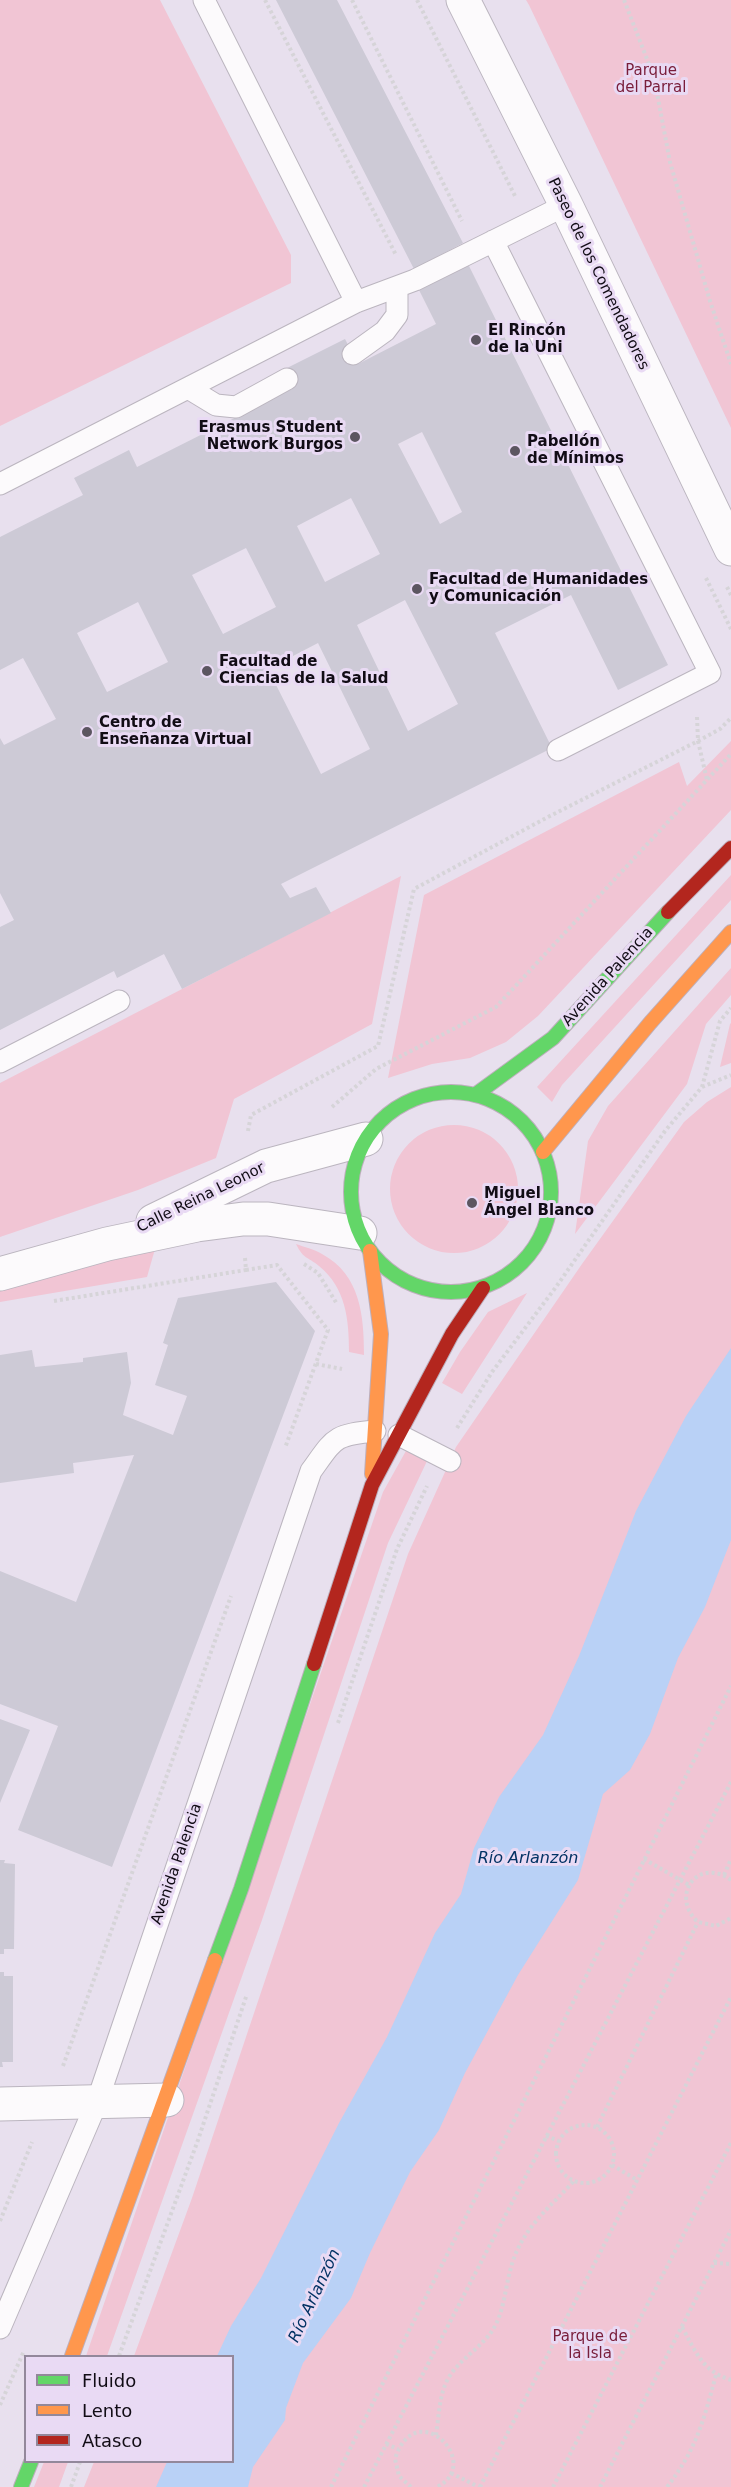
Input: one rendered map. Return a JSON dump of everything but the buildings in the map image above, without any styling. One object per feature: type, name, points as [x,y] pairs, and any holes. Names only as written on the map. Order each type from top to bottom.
[{"type":"highway","name":"Avenida Palencia","points":[[475,1095],[553,1038],[676,903],[731,848]]},
{"type":"highway","points":[[543,1152],[650,1023],[731,932]]},
{"type":"highway","points":[[365,1242],[388,1270],[409,1284],[433,1291],[450,1292],[483,1288],[504,1278],[523,1263],[538,1244],[547,1222],[551,1199],[550,1175],[543,1152],[532,1132],[516,1115],[497,1102],[475,1095],[450,1092],[425,1095],[402,1105],[389,1114],[366,1139],[356,1161],[351,1185],[352,1210],[365,1242],[381,1334],[372,1485]]},
{"type":"highway","points":[[72,2355],[241,1889],[372,1485],[452,1334],[483,1288]]},
{"type":"highway","points":[[21,2487],[31,2463]]},
{"type":"street","name":"Paseo de los Comendadores","points":[[463,0],[566,205],[731,549]]},
{"type":"street","name":"Calle Reina Leonor","points":[[107,1244],[266,1166],[366,1139]]},
{"type":"street","name":"Calle Reina Leonor","points":[[0,1274],[107,1244],[197,1225],[243,1219],[268,1219],[365,1242]]},
{"type":"street","points":[[0,2104],[166,2100]]},
{"type":"lane","points":[[204,0],[356,302]]},
{"type":"lane","points":[[0,484],[356,302],[403,285],[566,205]]},
{"type":"lane","points":[[484,245],[710,673],[558,750]]},
{"type":"lane","points":[[353,354],[384,330],[397,315],[403,285]]},
{"type":"lane","points":[[188,388],[216,405],[236,407],[287,379]]},
{"type":"lane","points":[[0,1062],[119,1001]]},
{"type":"lane","name":"Avenida Palencia","points":[[0,2328],[97,2102],[311,1471],[334,1439],[351,1433],[375,1431]]},
{"type":"lane","points":[[399,1435],[446,1459]]},
{"type":"path","points":[[265,0],[403,285]]},
{"type":"path","points":[[352,0],[484,245]]},
{"type":"path","points":[[624,0],[654,77],[670,162],[710,301],[731,364]]},
{"type":"path","points":[[698,708],[698,741],[707,781],[731,754]]},
{"type":"path","points":[[241,1178],[242,1155],[251,1115],[378,1046],[414,889],[548,817],[698,741],[720,729],[731,718]]},
{"type":"path","points":[[336,1731],[397,1549],[492,1372],[556,1287],[665,1131],[702,1087],[720,1021],[731,1008]]},
{"type":"path","points":[[702,1087],[731,1075]]},
{"type":"path","points":[[277,1265],[327,1330],[284,1451]]},
{"type":"path","points":[[45,1303],[246,1270]]},
{"type":"path","points":[[0,2221],[49,2103],[233,1592]]},
{"type":"path","points":[[332,2487],[731,1686]]},
{"type":"path","points":[[364,2487],[731,1782]]},
{"type":"path","points":[[644,1859],[689,1885]]},
{"type":"path","points":[[724,1875],[731,1859]]},
{"type":"path","points":[[731,1880],[724,1875],[708,1872],[699,1875],[689,1885],[686,1904],[698,1922],[716,1926],[731,1918]]},
{"type":"path","points":[[597,2127],[698,1922]]},
{"type":"path","points":[[119,2355],[198,2140],[247,1993]]},
{"type":"path","points":[[451,2473],[480,2487],[731,1997]]},
{"type":"path","points":[[583,2124],[597,2127],[609,2138],[613,2146],[612,2165],[602,2178],[591,2182],[574,2181],[560,2169],[556,2151],[559,2141],[572,2127],[583,2124]]},
{"type":"path","points":[[546,2136],[559,2141]]},
{"type":"path","points":[[553,2487],[731,2143]]},
{"type":"path","points":[[612,2165],[637,2180]]},
{"type":"path","points":[[436,2435],[448,2378],[484,2342],[496,2324],[512,2265],[521,2242],[542,2213],[574,2181]]},
{"type":"path","points":[[600,2487],[731,2230]]},
{"type":"path","points":[[714,2263],[731,2264]]},
{"type":"path","points":[[682,2326],[708,2369],[716,2375],[731,2380]]},
{"type":"path","points":[[0,2405],[25,2347]]},
{"type":"path","points":[[667,2487],[695,2445],[716,2375]]},
{"type":"path","points":[[411,2487],[399,2476],[395,2459],[404,2440],[422,2432],[436,2435],[448,2445],[453,2454],[451,2473],[437,2487]]},
{"type":"path","points":[[386,2444],[398,2449]]},
{"type":"path","points":[[71,2487],[80,2463]]},
{"type":"green space","points":[[0,0],[160,0],[291,255],[291,283],[0,426]]},
{"type":"green space","name":"Parque del Parral","points":[[526,0],[731,0],[731,428],[529,5]]},
{"type":"green space","points":[[731,741],[731,810],[538,1016],[506,1042],[470,1058],[432,1064],[388,1078],[424,895],[679,762],[687,786]]},
{"type":"green space","points":[[731,875],[731,900],[562,1085],[552,1102],[537,1087]]},
{"type":"green space","points":[[401,876],[372,1024],[234,1099],[216,1158],[138,1190],[0,1237],[0,1083]]},
{"type":"green space","points":[[731,968],[731,995],[706,1024],[687,1084],[575,1234],[588,1141],[608,1106]]},
{"type":"green space","points":[[730,1024],[731,1063],[720,1067]]},
{"type":"green space","name":"Parque de la Isla","points":[[731,1087],[731,2487],[84,2487],[94,2463],[234,2463],[234,2355],[134,2355],[192,2198],[408,1554],[456,1447],[582,1264],[684,1122],[707,1102]]},
{"type":"green space","points":[[454,1125],[478,1130],[499,1144],[513,1165],[518,1189],[513,1213],[499,1234],[478,1248],[454,1253],[430,1248],[409,1234],[395,1213],[390,1189],[395,1165],[409,1144],[430,1130]]},
{"type":"green space","points":[[296,1244],[319,1252],[345,1273],[358,1298],[363,1326],[364,1355],[349,1352],[347,1317],[335,1284],[319,1266],[304,1255]]},
{"type":"green space","points":[[155,1249],[147,1277],[0,1302],[0,1289]]},
{"type":"green space","points":[[527,1293],[462,1394],[442,1383],[488,1312]]},
{"type":"green space","points":[[407,1449],[428,1459],[388,1543],[262,1920],[107,2355],[86,2355],[383,1492]]},
{"type":"green space","points":[[44,2463],[68,2463],[59,2487],[34,2487]]},
{"type":"water","name":"Río Arlanzón","points":[[731,1348],[731,1540],[705,1607],[678,1658],[650,1734],[630,1770],[603,1794],[578,1880],[518,1975],[465,2073],[439,2130],[410,2172],[370,2253],[351,2298],[303,2363],[286,2408],[285,2420],[253,2467],[248,2487],[156,2487],[167,2463],[234,2463],[234,2355],[217,2355],[231,2326],[261,2278],[339,2123],[387,2037],[435,1933],[461,1894],[474,1848],[499,1797],[543,1735],[579,1656],[636,1511],[686,1416]]},
{"type":"traffic: fast","points":[[475,1095],[553,1038],[668,912]]},
{"type":"traffic: fast","points":[[441,1092],[461,1092],[480,1096],[498,1104],[522,1121],[534,1136],[547,1163],[551,1192],[547,1221],[534,1248],[522,1263],[507,1275],[480,1288],[461,1292],[441,1292],[422,1288],[404,1280],[380,1263],[368,1248],[355,1221],[351,1202],[351,1182],[355,1163],[363,1145],[380,1121],[395,1109],[422,1096],[441,1092]]},
{"type":"traffic: fast","points":[[215,1960],[241,1889],[314,1664]]},
{"type":"traffic: fast","points":[[21,2487],[31,2463]]},
{"type":"traffic: slow","points":[[543,1152],[650,1023],[731,932]]},
{"type":"traffic: slow","points":[[370,1251],[381,1334],[372,1474]]},
{"type":"traffic: slow","points":[[72,2355],[215,1960]]},
{"type":"traffic: jam","points":[[668,912],[731,848]]},
{"type":"traffic: jam","points":[[314,1664],[372,1485],[452,1334],[483,1288]]},
{"type":"place","name":"El Rincón de la Uni","points":[[476,340]]},
{"type":"place","name":"Erasmus Student Network Burgos","points":[[355,437]]},
{"type":"place","name":"Pabellón de Mínimos","points":[[515,451]]},
{"type":"place","name":"Facultad de Humanidades y Comunicación","points":[[417,589]]},
{"type":"place","name":"Facultad de Ciencias de la Salud","points":[[207,671]]},
{"type":"place","name":"Centro de Enseñanza Virtual","points":[[87,732]]},
{"type":"place","name":"Miguel Ángel Blanco","points":[[472,1203]]}]
